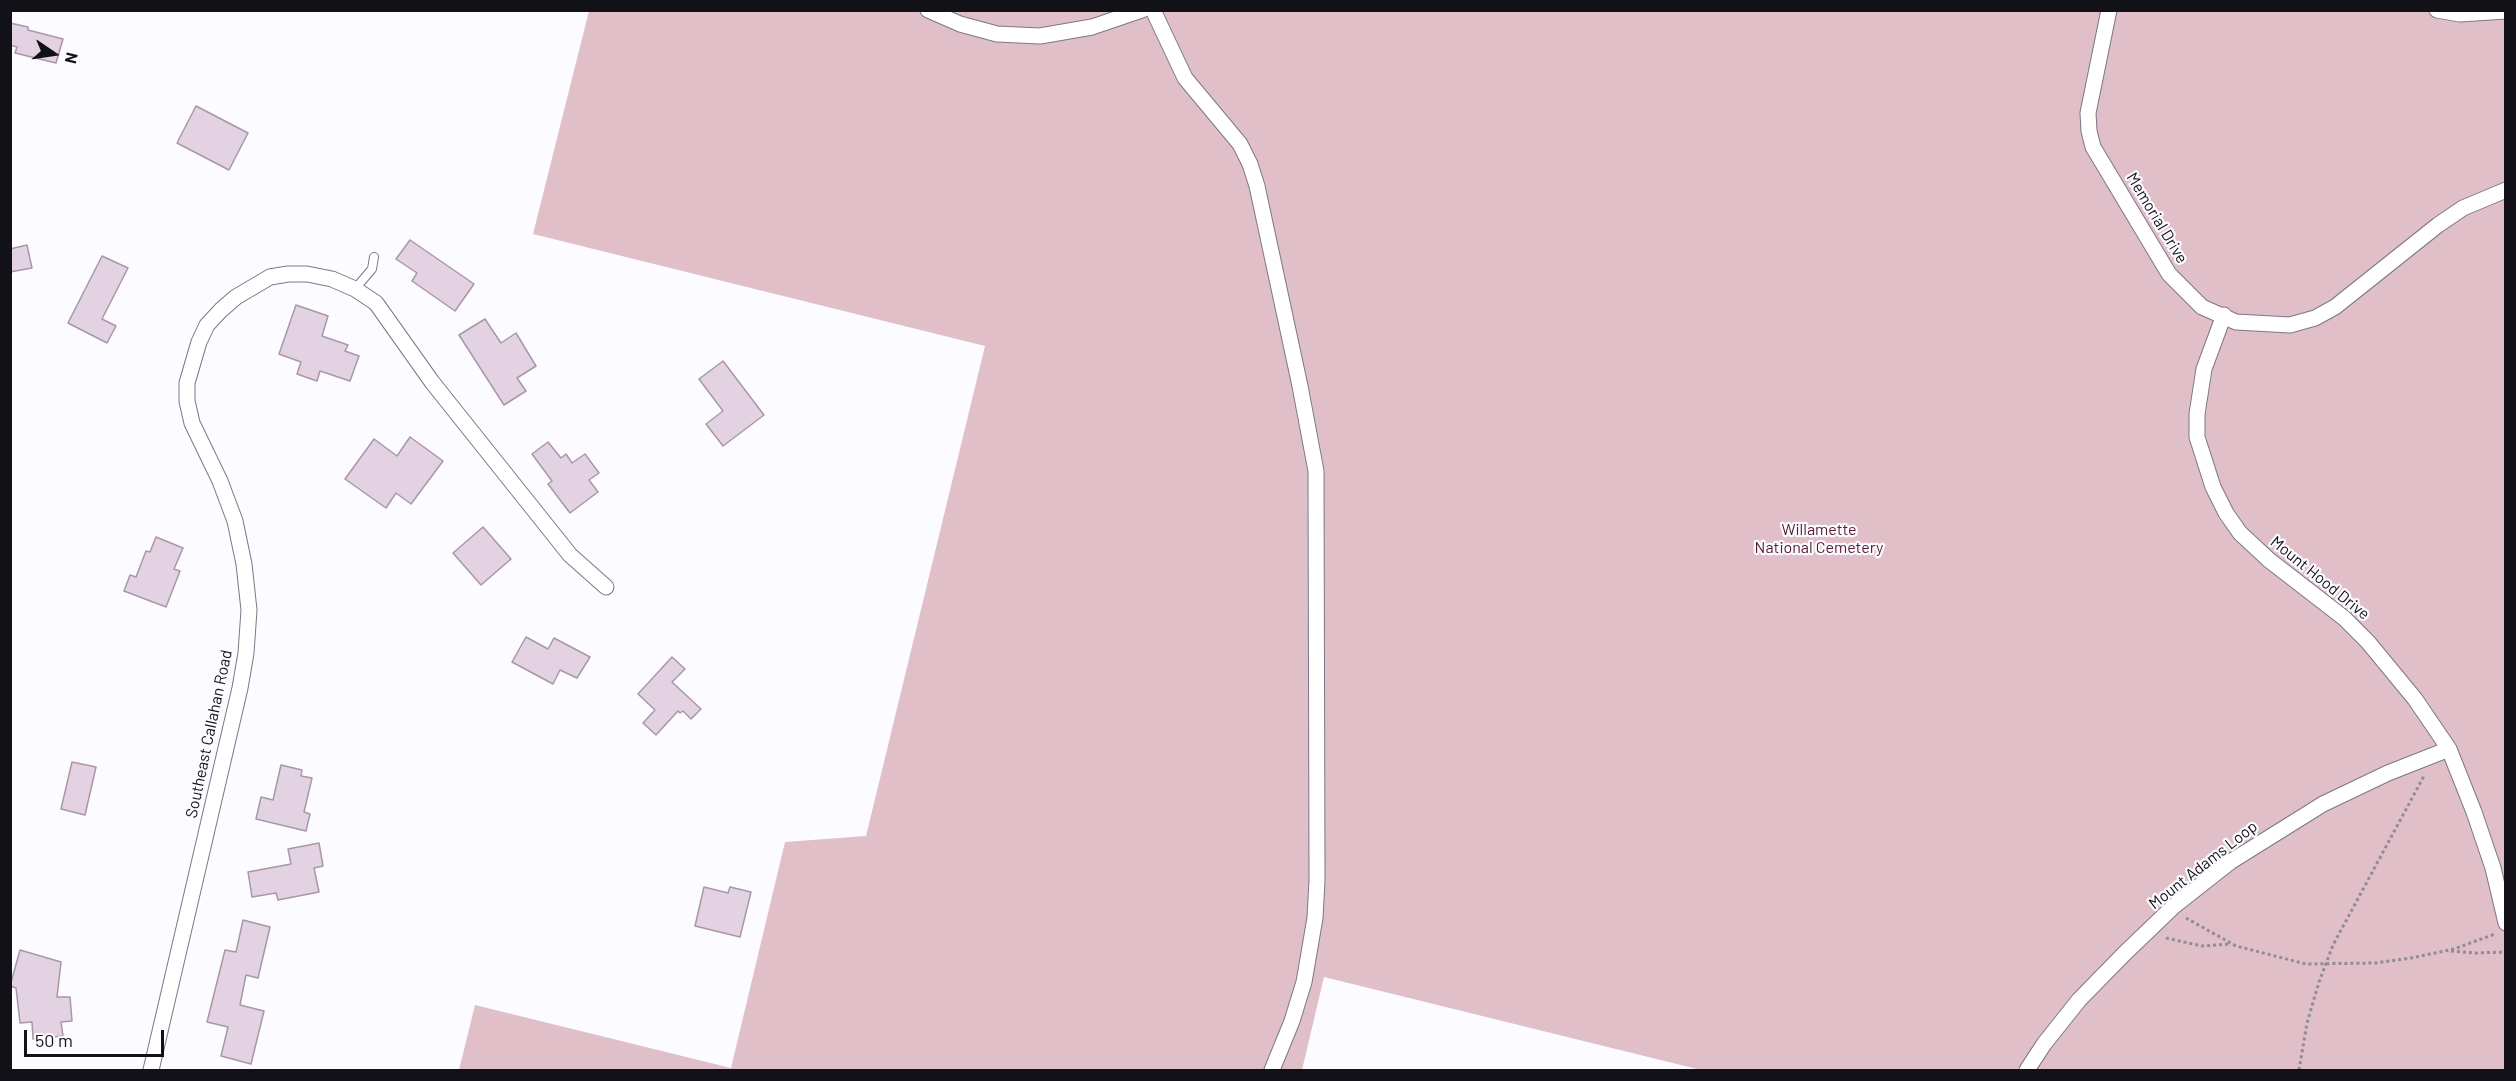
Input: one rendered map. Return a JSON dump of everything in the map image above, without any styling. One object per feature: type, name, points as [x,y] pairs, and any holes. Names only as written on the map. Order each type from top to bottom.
[{"type":"street","points":[[928,10],[960,24],[997,34],[1040,36],[1092,27],[1142,10]]},
{"type":"street","points":[[1153,10],[1185,78],[1240,144],[1250,164],[1257,186],[1300,386],[1316,471],[1317,880],[1315,918],[1304,982],[1293,1021],[1272,1071]]},
{"type":"street","name":"Memorial Drive","points":[[2109,10],[2088,113],[2093,147],[2169,274],[2202,306],[2236,322],[2290,325],[2315,318],[2335,307],[2438,225],[2463,208],[2505,190]]},
{"type":"street","points":[[2438,10],[2460,14],[2505,11]]},
{"type":"street","name":"Southeast Callahan Road","points":[[151,1071],[240,688],[249,610],[244,564],[235,520],[220,481],[192,423],[187,401],[187,383],[192,362],[207,325],[236,297],[270,277],[307,274],[332,279],[355,289],[376,303],[432,382],[563,546],[606,587]]},
{"type":"street","name":"Mount Hood Drive","points":[[2224,315],[2204,369],[2197,414],[2197,437],[2203,462],[2226,513],[2255,549],[2327,604],[2368,642],[2415,699],[2449,749],[2484,840],[2505,923]]},
{"type":"street","name":"Mount Adams Loop","points":[[2027,1071],[2044,1044],[2079,1000],[2172,909],[2230,862],[2314,809],[2388,774],[2449,749]]},
{"type":"lane","points":[[355,289],[372,269],[374,257]]},
{"type":"path","points":[[2299,1071],[2307,1023],[2333,945],[2417,792],[2434,755]]},
{"type":"path","points":[[2172,909],[2232,944],[2288,960],[2326,964],[2374,963],[2447,950],[2505,930]]},
{"type":"path","points":[[2147,932],[2182,943],[2202,946],[2232,944]]},
{"type":"path","points":[[2447,950],[2475,953],[2505,952]]},
{"type":"green space","name":"Willamette National Cemetery","points":[[589,11],[2505,11],[2505,1070],[1701,1070],[1324,977],[1302,1070],[459,1070],[475,1005],[731,1068],[785,842],[866,836],[985,346],[533,234]]},
{"type":"building","points":[[10,23],[63,39],[56,63],[15,53],[17,47],[10,45]]},
{"type":"building","points":[[196,106],[248,133],[229,170],[177,143]]},
{"type":"building","points":[[410,240],[474,284],[455,311],[412,281],[417,273],[396,259]]},
{"type":"building","points":[[27,245],[32,268],[10,272],[10,249]]},
{"type":"building","points":[[102,256],[128,268],[102,319],[116,326],[107,343],[68,323]]},
{"type":"building","points":[[296,305],[328,316],[322,336],[348,345],[345,351],[359,356],[350,381],[320,371],[317,381],[297,374],[301,362],[279,354]]},
{"type":"building","points":[[485,319],[501,343],[516,333],[536,366],[517,378],[526,391],[504,405],[459,335]]},
{"type":"building","points":[[723,361],[764,415],[723,446],[706,424],[723,411],[699,379]]},
{"type":"building","points":[[410,437],[443,461],[411,504],[396,493],[386,508],[345,479],[374,439],[397,456]]},
{"type":"building","points":[[548,442],[561,458],[566,454],[572,463],[585,454],[599,473],[589,480],[598,492],[570,513],[548,484],[552,481],[532,454]]},
{"type":"building","points":[[483,527],[511,559],[481,585],[453,553]]},
{"type":"building","points":[[156,537],[183,548],[174,569],[180,571],[166,607],[124,591],[130,575],[136,577],[146,551],[150,552]]},
{"type":"building","points":[[526,637],[548,649],[554,638],[590,657],[577,678],[560,670],[553,684],[512,662]]},
{"type":"building","points":[[672,657],[685,669],[672,682],[701,709],[691,719],[683,711],[680,713],[678,711],[656,735],[643,723],[655,710],[638,694]]},
{"type":"building","points":[[72,762],[96,767],[85,815],[61,809]]},
{"type":"building","points":[[281,765],[302,770],[301,776],[312,778],[304,812],[310,814],[306,831],[256,819],[261,797],[273,800]]},
{"type":"building","points":[[319,843],[323,866],[314,868],[319,892],[278,900],[276,893],[252,897],[248,872],[291,864],[288,849]]},
{"type":"building","points":[[704,887],[728,893],[730,887],[751,892],[740,937],[695,926]]},
{"type":"building","points":[[243,920],[270,927],[258,978],[246,975],[240,1005],[264,1011],[251,1064],[221,1056],[228,1027],[207,1022],[225,950],[236,952]]},
{"type":"building","points":[[20,950],[61,962],[57,997],[70,997],[72,1021],[61,1022],[63,1036],[33,1039],[32,1022],[20,1023],[16,988],[10,986]]}]
